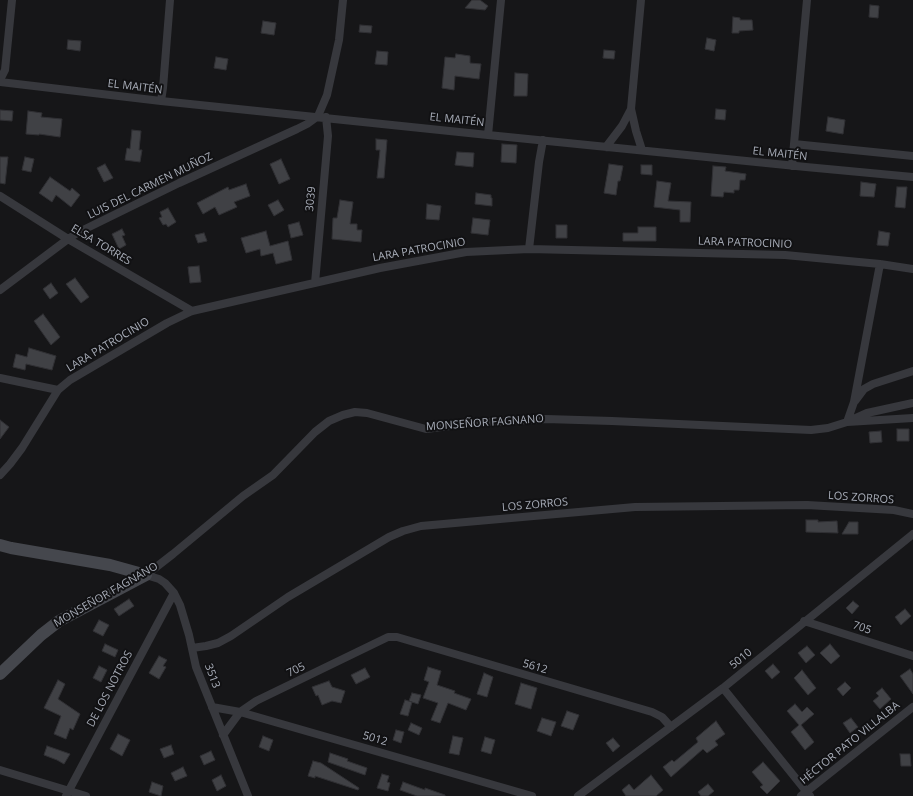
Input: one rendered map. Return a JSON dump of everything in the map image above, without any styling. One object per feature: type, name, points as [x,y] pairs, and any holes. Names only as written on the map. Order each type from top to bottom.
[{"type":"street","points":[[0,81],[5,70],[12,0]]},
{"type":"street","points":[[161,101],[170,0]]},
{"type":"street","points":[[322,117],[339,40],[343,0]]},
{"type":"street","points":[[488,135],[501,0]]},
{"type":"street","points":[[641,0],[631,109],[642,150]]},
{"type":"street","points":[[792,166],[807,0]]},
{"type":"street","name":"EL MAITÉN","points":[[0,81],[161,101],[792,166],[913,177]]},
{"type":"street","points":[[606,147],[622,126],[631,109]]},
{"type":"street","name":"LUIS DEL CARMEN MUÑOZ","points":[[0,290],[68,239],[179,183],[322,117]]},
{"type":"street","name":"3039","points":[[315,283],[328,136],[322,117]]},
{"type":"street","points":[[529,248],[543,140]]},
{"type":"street","name":"EL MAITÉN","points":[[794,144],[913,156]]},
{"type":"street","name":"ELSA TORRES","points":[[0,196],[68,239],[192,311]]},
{"type":"street","name":"LARA PATROCINIO","points":[[0,475],[22,448],[58,390],[70,380],[167,323],[192,311],[380,268],[466,252],[529,248],[785,255],[880,264],[913,269]]},
{"type":"street","points":[[880,264],[854,402],[847,422],[913,418]]},
{"type":"street","points":[[854,402],[864,389],[873,384],[913,371]]},
{"type":"street","points":[[0,378],[58,390]]},
{"type":"street","name":"MONSEÑOR FAGNANO","points":[[0,674],[58,621],[146,575],[242,496],[273,475],[315,432],[329,421],[343,415],[355,412],[367,413],[426,429],[474,423],[546,419],[797,430],[828,428],[847,422],[867,413],[913,403]]},
{"type":"street","name":"LOS ZORROS","points":[[192,648],[218,643],[231,636],[288,597],[389,537],[421,526],[635,508],[807,505],[894,510],[913,514]]},
{"type":"street","name":"5010","points":[[578,796],[723,688],[913,534]]},
{"type":"street","points":[[0,545],[110,565],[146,575]]},
{"type":"street","name":"3513","points":[[146,575],[166,583],[174,593],[180,605],[196,667],[248,796]]},
{"type":"street","name":"DE LOS NOTROS","points":[[68,794],[174,593]]},
{"type":"street","name":"705","points":[[804,621],[913,656]]},
{"type":"street","name":"705","points":[[223,736],[240,712],[256,701],[388,637]]},
{"type":"street","name":"5612","points":[[388,637],[397,638],[652,712],[662,717],[671,727]]},
{"type":"street","points":[[723,688],[806,794]]},
{"type":"street","name":"5012","points":[[212,707],[240,712],[532,796]]},
{"type":"street","name":"HÉCTOR PATO VILLALBA","points":[[806,794],[913,707]]},
{"type":"street","points":[[0,770],[68,794],[86,796]]},
{"type":"building","points":[[472,0],[480,0],[488,6],[485,10],[465,8]]},
{"type":"building","points":[[870,5],[879,6],[878,18],[869,17]]},
{"type":"building","points":[[733,17],[740,18],[740,20],[752,20],[753,30],[732,33]]},
{"type":"building","points":[[263,21],[276,23],[274,35],[261,33]]},
{"type":"building","points":[[360,25],[372,26],[371,33],[359,32]]},
{"type":"building","points":[[707,38],[716,40],[714,51],[705,49]]},
{"type":"building","points":[[68,40],[81,41],[80,51],[67,49]]},
{"type":"building","points":[[604,50],[615,51],[614,59],[603,58]]},
{"type":"building","points":[[377,51],[388,52],[387,65],[375,64]]},
{"type":"building","points":[[456,54],[470,56],[470,63],[481,64],[479,79],[455,76],[454,90],[442,88],[445,57],[455,58]]},
{"type":"building","points":[[216,57],[228,59],[226,70],[214,68]]},
{"type":"building","points":[[515,73],[528,74],[527,96],[514,96]]},
{"type":"building","points":[[716,109],[726,110],[725,120],[715,119]]},
{"type":"building","points":[[0,110],[13,111],[12,121],[0,120]]},
{"type":"building","points":[[28,111],[42,113],[41,117],[62,119],[60,137],[26,134]]},
{"type":"building","points":[[828,117],[845,120],[843,134],[826,131]]},
{"type":"building","points":[[132,130],[141,131],[139,150],[142,150],[140,162],[125,160],[127,148],[130,149]]},
{"type":"building","points":[[376,139],[387,140],[384,178],[377,178],[380,150],[376,150]]},
{"type":"building","points":[[502,144],[517,145],[516,163],[501,162]]},
{"type":"building","points":[[457,152],[474,153],[473,167],[455,165]]},
{"type":"building","points":[[0,157],[8,157],[5,184],[0,183]]},
{"type":"building","points":[[25,157],[34,159],[31,172],[22,170]]},
{"type":"building","points":[[281,159],[290,179],[279,184],[270,164]]},
{"type":"building","points":[[105,164],[113,178],[104,182],[97,168]]},
{"type":"building","points":[[609,164],[623,166],[620,181],[618,181],[616,195],[604,193]]},
{"type":"building","points":[[641,165],[652,165],[652,175],[641,174]]},
{"type":"building","points":[[713,166],[726,167],[725,171],[746,174],[745,180],[740,180],[739,190],[734,190],[734,193],[724,192],[723,197],[711,196]]},
{"type":"building","points":[[50,177],[70,191],[72,188],[80,195],[71,207],[56,195],[52,202],[39,193]]},
{"type":"building","points":[[657,181],[671,183],[668,201],[691,202],[690,222],[680,222],[680,210],[654,207]]},
{"type":"building","points":[[861,182],[876,184],[874,197],[860,196]]},
{"type":"building","points":[[246,184],[250,196],[234,202],[237,207],[219,215],[215,207],[203,214],[197,203],[228,187],[229,190]]},
{"type":"building","points":[[897,187],[907,187],[905,208],[895,207]]},
{"type":"building","points":[[476,193],[491,195],[492,206],[475,204]]},
{"type":"building","points":[[278,200],[284,210],[274,216],[268,205]]},
{"type":"building","points":[[340,200],[353,202],[350,224],[357,224],[357,230],[362,230],[361,242],[332,239],[333,218],[337,218]]},
{"type":"building","points":[[427,204],[441,206],[439,220],[426,219]]},
{"type":"building","points":[[168,208],[176,222],[168,227],[166,224],[163,225],[159,218],[162,217],[160,212]]},
{"type":"building","points":[[473,218],[490,220],[488,235],[471,233]]},
{"type":"building","points":[[299,222],[303,235],[291,238],[288,225]]},
{"type":"building","points":[[556,225],[567,225],[567,238],[556,238]]},
{"type":"building","points":[[638,227],[656,227],[656,241],[623,241],[623,233],[638,233]]},
{"type":"building","points":[[122,229],[125,235],[122,236],[126,245],[119,249],[112,234]]},
{"type":"building","points":[[266,231],[270,246],[288,241],[292,260],[276,264],[273,253],[261,256],[260,249],[246,253],[241,238]]},
{"type":"building","points":[[879,231],[890,233],[888,246],[877,245]]},
{"type":"building","points":[[204,233],[207,241],[198,243],[195,235]]},
{"type":"building","points":[[199,266],[201,282],[190,283],[188,267]]},
{"type":"building","points":[[75,278],[89,297],[81,303],[66,284]]},
{"type":"building","points":[[51,283],[58,293],[50,299],[43,289]]},
{"type":"building","points":[[43,314],[60,337],[51,345],[34,321]]},
{"type":"building","points":[[29,348],[56,356],[52,370],[26,364],[25,370],[13,367],[16,354],[27,357]]},
{"type":"building","points":[[0,420],[9,427],[0,439]]},
{"type":"building","points":[[897,429],[909,429],[909,441],[897,441]]},
{"type":"building","points":[[881,431],[882,442],[870,443],[869,432]]},
{"type":"building","points":[[806,520],[818,520],[818,522],[837,521],[838,533],[806,532]]},
{"type":"building","points":[[849,522],[858,522],[858,534],[842,534]]},
{"type":"building","points":[[129,599],[134,606],[119,616],[114,609]]},
{"type":"building","points":[[853,601],[859,606],[852,614],[846,608]]},
{"type":"building","points":[[905,609],[911,616],[901,625],[895,617]]},
{"type":"building","points":[[99,620],[109,625],[103,636],[93,631]]},
{"type":"building","points":[[105,644],[118,650],[115,657],[102,651]]},
{"type":"building","points":[[830,644],[840,656],[831,664],[820,653]]},
{"type":"building","points":[[807,646],[815,655],[806,663],[798,653]]},
{"type":"building","points":[[159,656],[167,660],[163,666],[166,667],[159,679],[149,673]]},
{"type":"building","points":[[773,664],[780,672],[772,679],[765,671]]},
{"type":"building","points":[[99,666],[107,670],[101,682],[93,678]]},
{"type":"building","points":[[428,667],[441,671],[437,685],[455,691],[454,693],[471,699],[466,710],[448,703],[440,723],[431,720],[438,703],[423,698],[429,682],[424,680]]},
{"type":"building","points":[[365,668],[370,677],[356,684],[351,675]]},
{"type":"building","points":[[910,669],[913,674],[913,694],[900,676]]},
{"type":"building","points":[[802,670],[816,688],[808,695],[794,678]]},
{"type":"building","points":[[484,673],[493,677],[487,697],[477,694]]},
{"type":"building","points":[[58,680],[65,684],[58,699],[80,714],[73,730],[70,728],[66,739],[54,734],[61,716],[44,708]]},
{"type":"building","points":[[329,681],[332,687],[345,691],[341,703],[332,701],[322,705],[318,695],[316,696],[312,687]]},
{"type":"building","points":[[845,682],[851,688],[843,696],[837,689]]},
{"type":"building","points":[[521,683],[537,688],[531,709],[515,704]]},
{"type":"building","points":[[882,688],[891,699],[880,709],[873,701],[879,696],[876,693]]},
{"type":"building","points":[[412,693],[421,695],[418,704],[409,701]]},
{"type":"building","points":[[405,700],[412,702],[408,716],[400,714]]},
{"type":"building","points":[[795,704],[802,712],[807,707],[814,714],[801,725],[814,742],[805,750],[791,732],[799,725],[787,711]]},
{"type":"building","points":[[567,711],[579,715],[573,730],[561,726]]},
{"type":"building","points":[[542,718],[556,722],[551,736],[537,731]]},
{"type":"building","points":[[851,718],[858,727],[850,733],[843,723]]},
{"type":"building","points":[[716,721],[725,734],[715,741],[718,745],[707,753],[703,749],[671,777],[663,767],[672,760],[674,762],[698,742],[696,738]]},
{"type":"building","points":[[411,723],[422,728],[419,735],[408,730]]},
{"type":"building","points":[[396,730],[404,732],[401,743],[393,740]]},
{"type":"building","points":[[118,734],[130,740],[122,756],[110,749]]},
{"type":"building","points":[[263,736],[273,740],[269,751],[259,747]]},
{"type":"building","points":[[453,736],[463,738],[459,755],[449,753]]},
{"type":"building","points":[[485,737],[495,740],[491,754],[481,751]]},
{"type":"building","points":[[613,738],[620,746],[613,752],[606,743]]},
{"type":"building","points":[[171,745],[174,754],[164,758],[160,749]]},
{"type":"building","points":[[47,746],[70,754],[64,764],[44,755]]},
{"type":"building","points":[[211,751],[215,760],[204,765],[200,756]]},
{"type":"building","points":[[330,753],[348,759],[347,761],[367,768],[365,775],[328,762]]},
{"type":"building","points":[[900,754],[910,754],[911,766],[901,766]]},
{"type":"building","points":[[313,761],[321,763],[359,788],[358,790],[315,776],[315,778],[308,776]]},
{"type":"building","points":[[763,762],[780,781],[767,794],[760,787],[763,785],[752,772]]},
{"type":"building","points":[[183,767],[187,776],[175,781],[171,773]]},
{"type":"building","points":[[382,774],[389,776],[387,782],[390,783],[388,791],[377,788]]},
{"type":"building","points":[[221,775],[226,786],[217,791],[212,780]]},
{"type":"building","points":[[651,775],[663,790],[656,796],[626,796],[622,790],[629,784],[634,790]]},
{"type":"building","points":[[152,782],[163,786],[161,796],[149,792]]},
{"type":"building","points":[[403,782],[425,790],[425,788],[445,796],[417,796],[400,790]]},
{"type":"building","points":[[708,784],[714,791],[708,796],[701,796],[698,792]]}]
